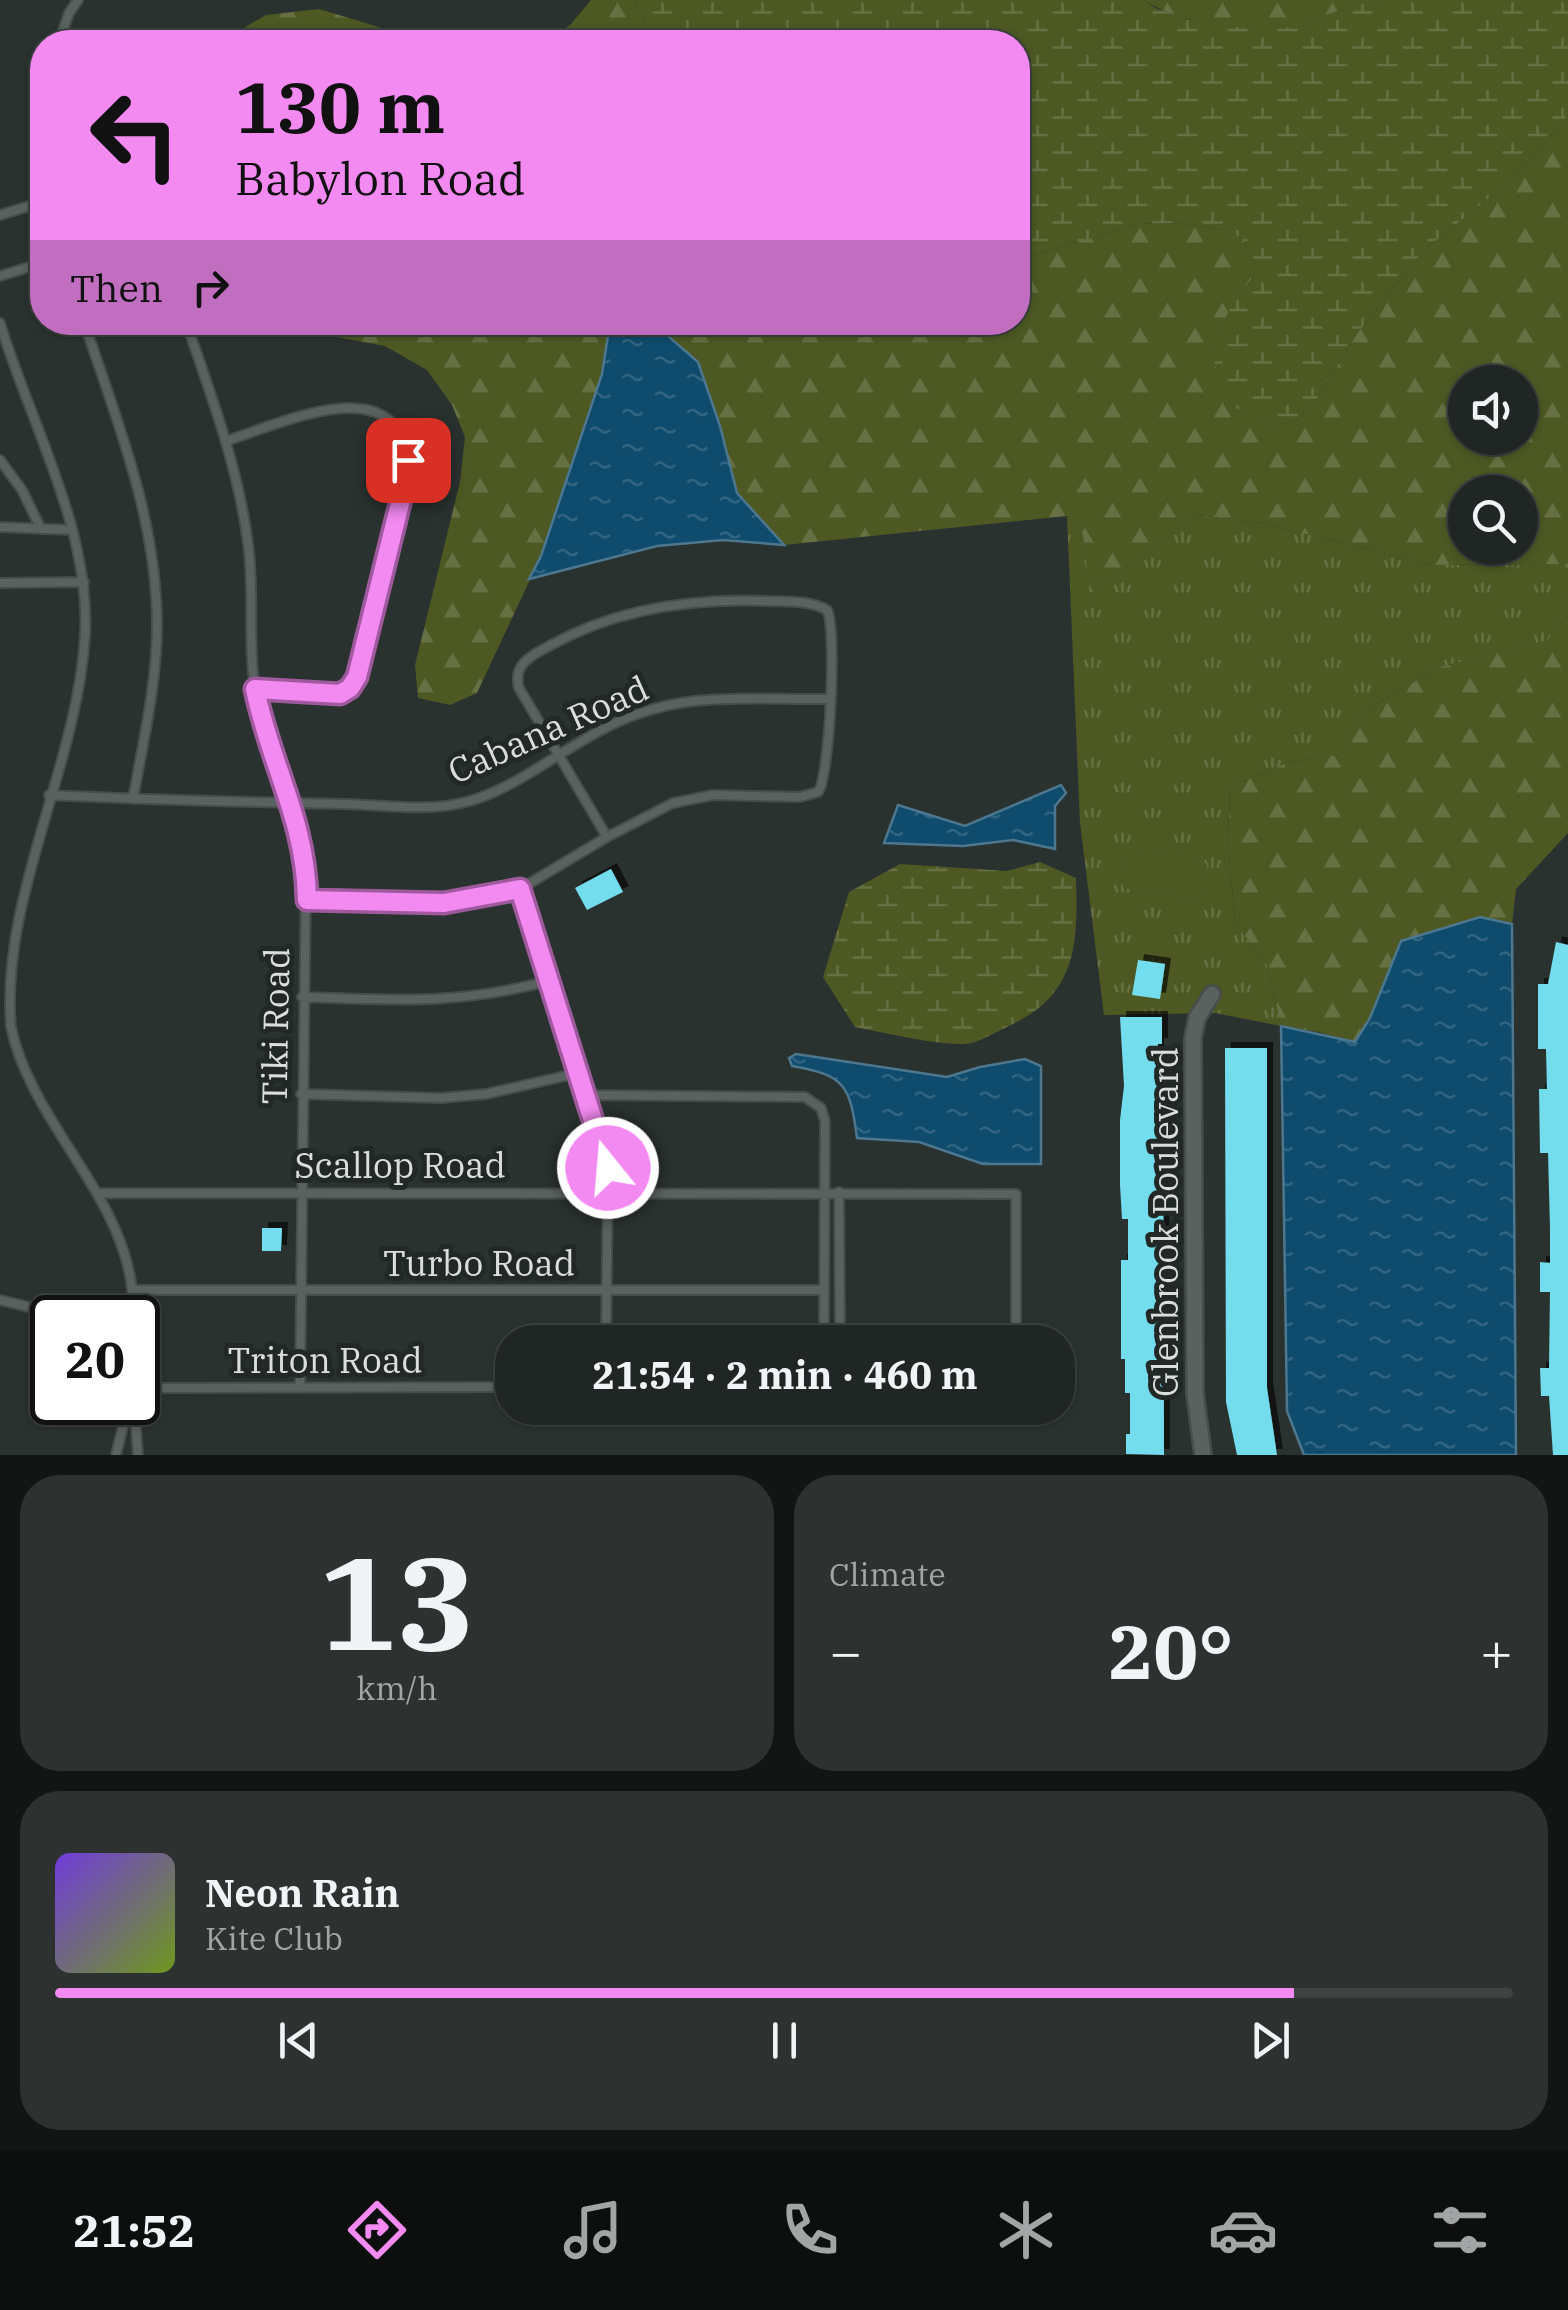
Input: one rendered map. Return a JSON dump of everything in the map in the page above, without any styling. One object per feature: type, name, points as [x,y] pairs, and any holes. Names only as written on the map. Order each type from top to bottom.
[{"type":"street","name":"Glenbrook Boulevard","points":[[1202,1455],[1195,1392],[1193,1038],[1197,1018],[1212,994]]},
{"type":"lane","points":[[63,30],[78,0]]},
{"type":"lane","points":[[0,215],[30,206]]},
{"type":"lane","points":[[0,276],[30,267]]},
{"type":"lane","points":[[0,322],[4,349],[72,530],[84,582],[84,639],[76,699],[15,900],[7,936],[6,998],[11,1030],[29,1078],[96,1193],[126,1256],[134,1295]]},
{"type":"lane","points":[[88,335],[135,477],[154,571],[155,668],[132,799]]},
{"type":"lane","name":"Tiki Road","points":[[190,335],[226,440],[249,547],[255,689],[292,802],[304,853],[307,900],[302,997],[300,1388]]},
{"type":"lane","points":[[226,440],[330,408],[351,406],[364,408],[390,422],[408,460],[357,677],[350,688],[330,694],[255,689]]},
{"type":"lane","points":[[0,460],[22,490],[41,529]]},
{"type":"lane","points":[[0,527],[72,530]]},
{"type":"lane","points":[[0,583],[84,582]]},
{"type":"lane","points":[[307,900],[444,903],[520,889],[653,811],[692,799],[740,794],[800,797],[818,792],[825,778],[830,699],[831,618],[827,610],[818,605],[724,600],[654,608],[606,620],[566,637],[521,664],[519,688],[607,836]]},
{"type":"lane","name":"Cabana Road","points":[[49,795],[428,805],[466,802],[630,716],[710,697],[830,699]]},
{"type":"lane","points":[[520,889],[608,1168],[606,1325]]},
{"type":"lane","points":[[302,997],[458,1000],[548,981]]},
{"type":"lane","points":[[301,1094],[440,1098],[486,1094],[578,1073]]},
{"type":"lane","points":[[586,1095],[805,1097],[821,1108],[825,1121],[824,1325]]},
{"type":"lane","points":[[840,1192],[840,1325]]},
{"type":"lane","name":"Scallop Road","points":[[96,1193],[1016,1194],[1016,1325]]},
{"type":"lane","name":"Turbo Road","points":[[134,1290],[824,1290]]},
{"type":"lane","points":[[0,1300],[30,1307]]},
{"type":"lane","name":"Triton Road","points":[[160,1388],[495,1388]]},
{"type":"lane","points":[[116,1455],[125,1425]]},
{"type":"lane","points":[[135,1425],[138,1455]]},
{"type":"green space","points":[[591,0],[635,0],[648,30],[563,30]]},
{"type":"green space","points":[[635,0],[1144,0],[1190,20],[1258,30],[1303,26],[1322,16],[1377,0],[1568,0],[1568,115],[1504,186],[1423,251],[1356,335],[1318,397],[1299,419],[1270,426],[1234,407],[1218,391],[1214,360],[1217,340],[1234,302],[1253,278],[1253,259],[1243,239],[1224,230],[1178,223],[1137,224],[1030,256],[1030,30],[648,30]]},
{"type":"green space","points":[[1144,0],[1377,0],[1303,26],[1266,30],[1199,22]]},
{"type":"green space","points":[[319,9],[388,30],[240,30],[266,15]]},
{"type":"green space","points":[[1568,115],[1568,564],[1538,564],[1538,475],[1448,475],[1448,565],[1433,565],[1261,523],[1197,515],[1090,594],[1083,535],[1067,516],[784,545],[737,493],[698,362],[667,335],[1030,335],[1030,256],[1137,224],[1178,223],[1224,230],[1243,239],[1253,259],[1253,278],[1234,303],[1215,352],[1253,416],[1270,426],[1299,419],[1318,397],[1356,335],[1423,251],[1504,186]]},
{"type":"green space","points":[[325,335],[608,335],[602,374],[541,556],[477,693],[450,705],[418,698],[415,665],[460,482],[465,437],[452,405],[427,370],[385,346]]},
{"type":"green space","points":[[1197,515],[1261,523],[1433,565],[1568,564],[1568,599],[1549,640],[1440,667],[1365,710],[1340,755],[1289,762],[1230,787],[1228,841],[1235,923],[1267,965],[1281,1026],[1215,1013],[1104,1015],[1080,823],[1067,516],[1083,535],[1091,593]]},
{"type":"green space","points":[[1568,599],[1568,833],[1516,889],[1512,924],[1480,917],[1401,941],[1370,1018],[1355,1042],[1281,1026],[1267,965],[1235,923],[1228,841],[1230,787],[1289,762],[1339,755],[1365,710],[1440,667],[1548,640]]},
{"type":"green space","points":[[1131,848],[1202,858],[1207,865],[1202,893],[1196,899],[1124,888],[1120,881],[1125,852]]},
{"type":"green space","points":[[1040,862],[1076,878],[1074,947],[1060,984],[1048,1000],[1030,1014],[971,1043],[931,1041],[855,1027],[823,977],[849,892],[900,864],[1007,871]]},
{"type":"water","points":[[608,335],[667,335],[698,362],[737,493],[784,545],[723,540],[657,546],[529,579],[541,556],[602,374]]},
{"type":"water","points":[[1061,785],[1066,793],[1055,806],[1055,849],[1013,840],[963,846],[884,843],[898,805],[965,826]]},
{"type":"water","points":[[1480,917],[1512,924],[1516,1455],[1304,1455],[1287,1411],[1281,1026],[1355,1042],[1370,1018],[1401,941]]},
{"type":"water","points":[[796,1054],[947,1077],[1025,1059],[1041,1066],[1041,1164],[983,1164],[919,1142],[857,1138],[851,1106],[842,1086],[824,1074],[792,1066],[789,1058]]},
{"type":"building","points":[[611,869],[623,892],[587,910],[575,888]]},
{"type":"building","points":[[1556,942],[1568,945],[1568,1455],[1553,1455],[1549,1396],[1541,1396],[1540,1368],[1549,1368],[1550,1292],[1540,1292],[1540,1262],[1550,1263],[1550,1228],[1548,1153],[1540,1153],[1539,1089],[1547,1089],[1546,1049],[1538,1049],[1538,984],[1548,984]]},
{"type":"building","points":[[1138,960],[1165,964],[1160,999],[1132,995]]},
{"type":"building","points":[[1120,1017],[1162,1017],[1158,1086],[1163,1086],[1164,1455],[1126,1454],[1130,1393],[1125,1393],[1125,1359],[1121,1359],[1121,1260],[1128,1260],[1128,1219],[1122,1219],[1120,1185],[1124,1086]]},
{"type":"building","points":[[1225,1048],[1267,1048],[1267,1388],[1277,1455],[1237,1455],[1226,1402]]},
{"type":"building","points":[[262,1228],[282,1228],[281,1251],[262,1251]]},
{"type":"route","points":[[408,460],[357,677],[350,688],[340,694],[255,689],[301,836],[307,900],[444,903],[520,889],[608,1168]]}]
